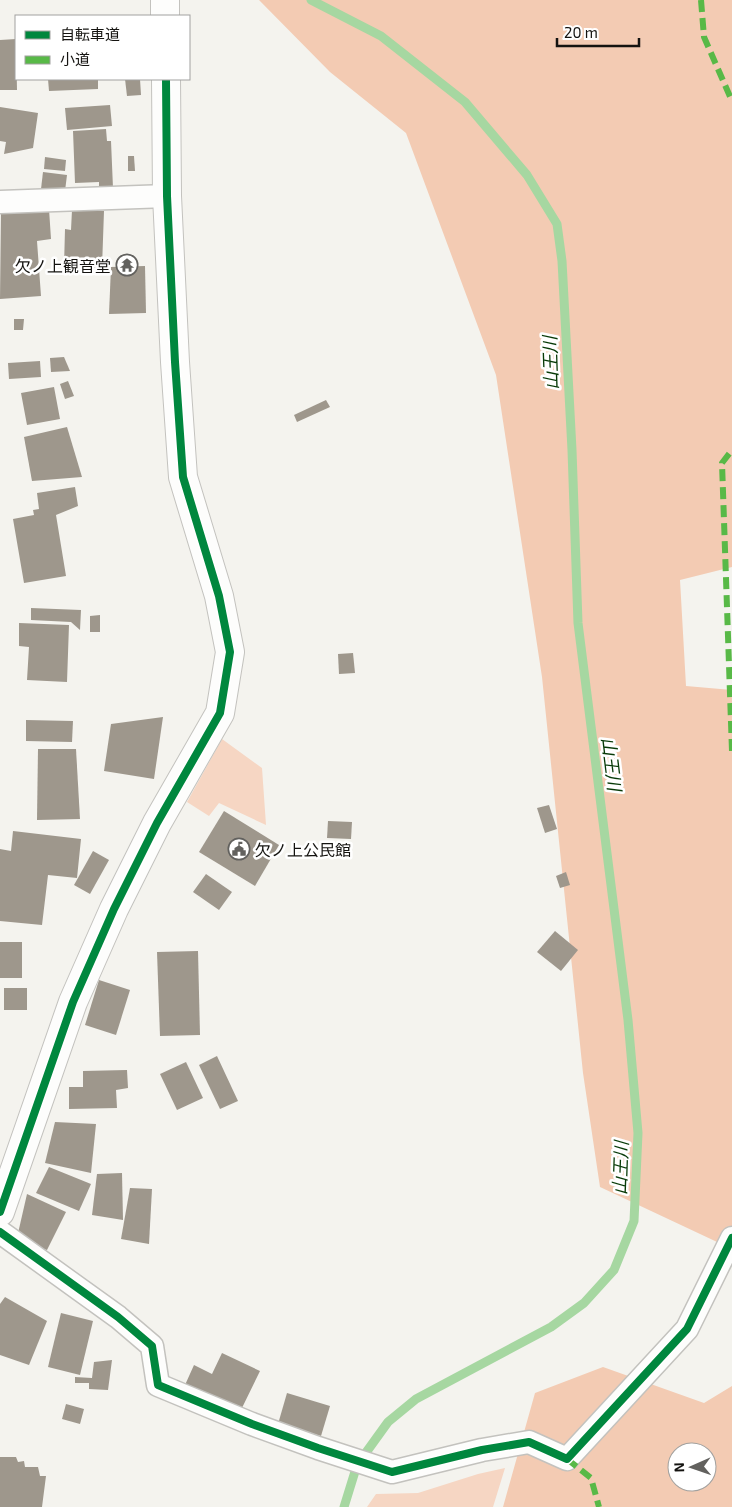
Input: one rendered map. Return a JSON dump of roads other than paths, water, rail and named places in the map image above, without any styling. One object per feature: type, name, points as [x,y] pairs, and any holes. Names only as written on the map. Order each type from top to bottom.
[{"type":"street","points":[[165,0],[165,15]]},
{"type":"street","points":[[0,1212],[73,1002],[114,909],[157,823],[220,713],[230,652],[219,596],[183,477],[167,196],[166,80]]},
{"type":"street","points":[[0,202],[167,196]]},
{"type":"street","points":[[0,1232],[118,1317],[152,1346],[158,1385],[252,1424],[392,1472],[482,1450],[529,1442],[567,1460],[687,1329],[732,1238]]},
{"type":"waterway","name":"山王川","points":[[311,0],[381,36],[465,102],[527,175],[557,224],[562,261],[572,450],[578,623],[628,1020],[638,1133],[634,1221],[614,1270],[584,1303],[551,1327],[416,1399],[388,1422],[357,1465],[344,1507]]},
{"type":"place","name":"欠ノ上観音堂","points":[[127,265]]},
{"type":"place","name":"欠ノ上公民館","points":[[239,849]]}]
